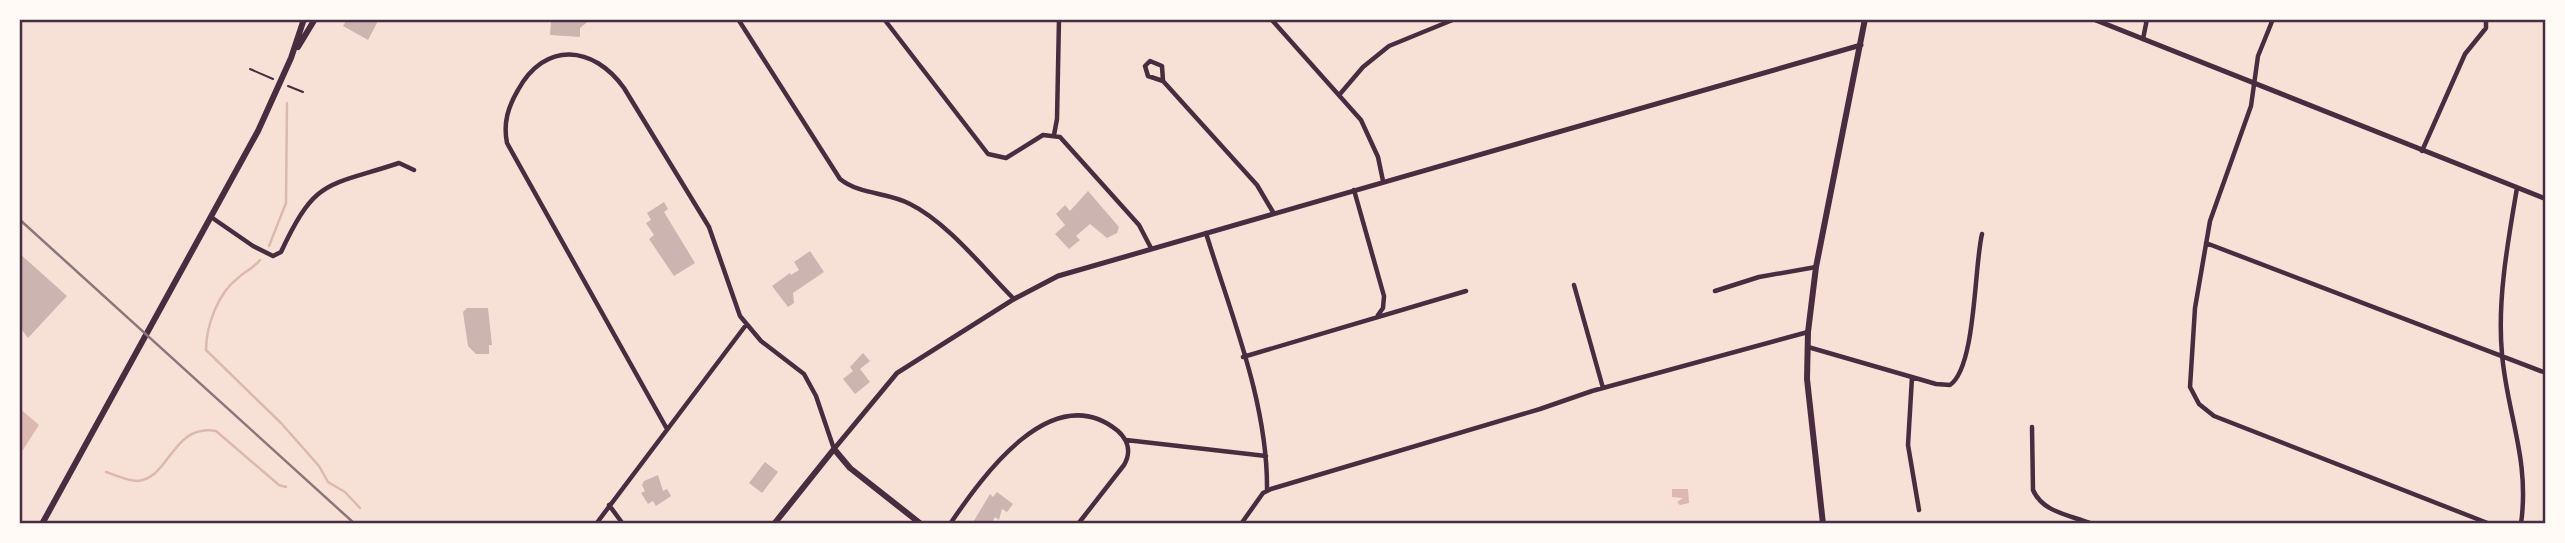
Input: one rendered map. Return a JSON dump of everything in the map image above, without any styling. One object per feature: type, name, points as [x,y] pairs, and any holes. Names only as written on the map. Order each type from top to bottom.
[{"type":"main road","points":[[42,524],[258,131],[291,58],[304,19]]},
{"type":"main road","points":[[291,58],[315,19]]},
{"type":"main road","points":[[1824,524],[1807,379],[1808,331],[1816,267],[1865,19]]},
{"type":"main road","points":[[774,524],[834,449],[850,468],[921,524]]},
{"type":"street","points":[[737,19],[839,179],[856,189],[887,195],[914,205],[950,235],[1014,299]]},
{"type":"street","points":[[884,19],[988,154],[1006,158],[1043,135],[1054,135],[1065,140],[1139,225],[1151,248]]},
{"type":"street","points":[[1054,135],[1057,119],[1059,19]]},
{"type":"street","points":[[1271,19],[1361,120],[1371,138],[1383,181]]},
{"type":"street","points":[[1340,94],[1363,67],[1389,46],[1455,19]]},
{"type":"street","points":[[2092,19],[2253,86],[2546,199]]},
{"type":"street","points":[[2143,39],[2147,19]]},
{"type":"street","points":[[2273,19],[2258,57],[2251,106],[2217,197],[2206,243],[2192,332],[2190,387],[2206,411],[2490,524]]},
{"type":"street","points":[[2422,152],[2465,54],[2486,28],[2486,19]]},
{"type":"street","points":[[834,449],[897,373],[1014,299],[1058,276],[1861,45]]},
{"type":"street","points":[[667,429],[507,143],[507,113],[522,83],[536,65],[554,56],[575,54],[601,65],[619,81],[709,227],[733,302],[746,325],[804,374],[817,396],[834,449]]},
{"type":"street","points":[[1163,81],[1162,66],[1154,61],[1147,62],[1145,70],[1148,76],[1163,81],[1257,185],[1273,212]]},
{"type":"street","points":[[211,217],[253,246],[273,256],[281,252],[310,201],[328,186],[399,163],[414,170]]},
{"type":"street","points":[[2517,188],[2502,311],[2502,356],[2521,451],[2521,524]]},
{"type":"street","points":[[1354,189],[1384,296],[1383,308],[1375,317]]},
{"type":"street","points":[[1206,232],[1243,357],[1266,456],[1267,490]]},
{"type":"street","points":[[1807,346],[1912,377],[1950,385],[1959,374],[1967,345],[1982,234]]},
{"type":"street","points":[[2206,243],[2546,373]]},
{"type":"street","points":[[1715,291],[1759,276],[1816,267]]},
{"type":"street","points":[[1574,285],[1603,388]]},
{"type":"street","points":[[1243,357],[1466,291]]},
{"type":"street","points":[[596,524],[746,325]]},
{"type":"street","points":[[1241,524],[1267,490],[1603,388],[1808,331]]},
{"type":"street","points":[[1912,377],[1908,445],[1919,510]]},
{"type":"street","points":[[950,524],[994,463],[1020,440],[1040,428],[1070,417],[1092,418],[1113,428],[1126,440],[1266,456]]},
{"type":"street","points":[[2032,427],[2033,490],[2036,498],[2048,508],[2092,524]]},
{"type":"street","points":[[1078,524],[1126,461],[1126,440]]},
{"type":"street","points":[[609,505],[623,524]]},
{"type":"shaded area","points":[[19,408],[39,425],[19,456]]},
{"type":"shaded area","points":[[1672,489],[1688,489],[1689,503],[1680,505],[1677,502],[1683,498],[1672,497]]},
{"type":"building","points":[[347,19],[379,19],[368,40],[343,26]]},
{"type":"building","points":[[591,19],[580,28],[580,37],[550,35],[551,21]]},
{"type":"building","points":[[1088,191],[1119,227],[1117,233],[1107,238],[1090,224],[1076,236],[1080,240],[1069,249],[1055,234],[1065,225],[1056,214],[1065,205],[1070,211]]},
{"type":"building","points":[[664,202],[668,209],[664,212],[695,263],[674,276],[649,239],[654,235],[646,223],[651,220],[647,213]]},
{"type":"building","points":[[810,251],[824,272],[793,293],[794,303],[788,307],[772,286],[799,270],[794,262]]},
{"type":"building","points":[[19,253],[67,296],[28,338],[19,326]]},
{"type":"building","points":[[467,308],[488,308],[492,345],[489,345],[489,354],[476,354],[468,346],[463,312]]},
{"type":"building","points":[[863,353],[870,361],[860,369],[870,382],[855,394],[843,379],[853,371],[850,367]]},
{"type":"building","points":[[765,462],[778,472],[762,493],[749,483]]},
{"type":"building","points":[[658,475],[663,491],[667,489],[671,496],[656,506],[653,501],[648,504],[641,493],[645,491],[642,485],[644,481]]},
{"type":"building","points":[[997,492],[1013,504],[1007,512],[1002,509],[999,520],[995,517],[991,524],[972,524],[990,494],[993,497]]},
{"type":"waterway","points":[[269,246],[286,203],[287,103]]},
{"type":"waterway","points":[[260,260],[231,284],[219,301],[208,331],[206,350],[281,423],[319,466],[328,482],[345,492],[360,508]]},
{"type":"waterway","points":[[106,472],[133,481],[148,478],[190,435],[201,431],[216,431],[279,485],[286,487]]},
{"type":"railway","points":[[19,219],[355,524]]}]
